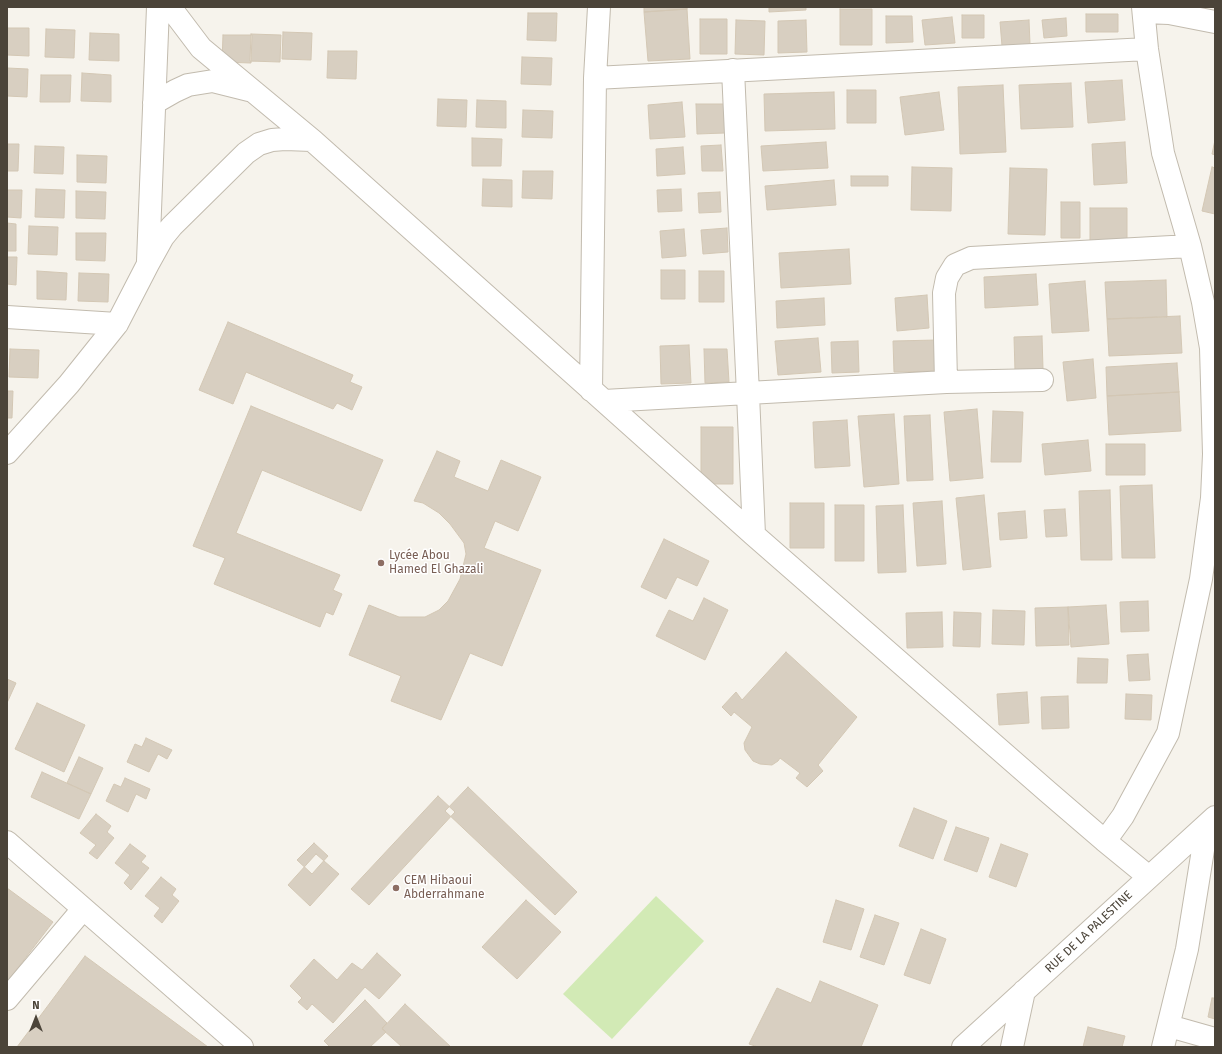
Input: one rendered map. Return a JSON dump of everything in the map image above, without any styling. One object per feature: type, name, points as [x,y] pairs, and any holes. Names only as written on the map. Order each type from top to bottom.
[{"type":"street","points":[[148,264],[158,7]]},
{"type":"street","points":[[170,7],[201,48],[312,140],[754,535],[1105,841],[1149,876]]},
{"type":"street","points":[[597,395],[595,78],[599,7]]},
{"type":"street","points":[[1105,841],[1123,816],[1168,733],[1201,579],[1213,499],[1215,454],[1210,348],[1203,302],[1190,246],[1164,153],[1147,49],[1143,10],[1170,10],[1215,22]]},
{"type":"street","points":[[595,78],[1147,49]]},
{"type":"street","points":[[733,70],[754,535]]},
{"type":"street","points":[[154,103],[174,91],[188,85],[213,81],[254,91]]},
{"type":"street","points":[[7,453],[69,384],[117,324],[148,264],[163,238],[172,226],[246,153],[259,144],[272,140],[285,139],[312,140]]},
{"type":"street","points":[[946,382],[944,293],[947,278],[955,265],[971,258],[1190,246]]},
{"type":"street","points":[[7,317],[117,324]]},
{"type":"street","points":[[597,395],[748,394],[946,382],[1042,380]]},
{"type":"street","points":[[1163,1047],[1187,949],[1211,821]]},
{"type":"street","name":"RUE DE LA PALESTINE","points":[[963,1047],[1211,821]]},
{"type":"street","points":[[7,842],[242,1047]]},
{"type":"street","points":[[7,999],[83,909]]},
{"type":"street","points":[[1012,1047],[1024,991]]},
{"type":"street","points":[[1169,1026],[1215,1039]]},
{"type":"green space","points":[[656,896],[704,941],[612,1039],[563,994]]},
{"type":"building","points":[[644,7],[687,7],[687,9],[644,12]]},
{"type":"building","points":[[769,7],[806,7],[806,10],[769,12]]},
{"type":"building","points":[[687,9],[690,59],[648,61],[644,12]]},
{"type":"building","points":[[840,9],[872,9],[872,45],[840,45]]},
{"type":"building","points":[[528,13],[557,13],[556,41],[527,40]]},
{"type":"building","points":[[1086,14],[1118,14],[1118,32],[1086,32]]},
{"type":"building","points":[[962,15],[984,15],[984,38],[962,38]]},
{"type":"building","points":[[886,16],[912,16],[913,42],[886,43]]},
{"type":"building","points":[[952,17],[955,43],[925,45],[922,20]]},
{"type":"building","points":[[1066,18],[1067,36],[1044,38],[1042,20]]},
{"type":"building","points":[[700,19],[727,19],[727,54],[700,54]]},
{"type":"building","points":[[736,20],[765,21],[764,55],[735,54]]},
{"type":"building","points":[[806,20],[807,52],[778,53],[778,21]]},
{"type":"building","points":[[1029,20],[1030,44],[1002,46],[1000,22]]},
{"type":"building","points":[[7,28],[29,28],[29,56],[7,55]]},
{"type":"building","points":[[46,29],[75,30],[74,58],[45,57]]},
{"type":"building","points":[[283,32],[312,33],[311,60],[282,59]]},
{"type":"building","points":[[90,33],[119,34],[119,61],[89,60]]},
{"type":"building","points":[[251,34],[281,35],[280,62],[250,61]]},
{"type":"building","points":[[223,35],[252,35],[251,63],[222,62]]},
{"type":"building","points":[[328,51],[357,51],[356,79],[327,78]]},
{"type":"building","points":[[522,57],[552,58],[551,85],[521,84]]},
{"type":"building","points":[[7,68],[28,69],[27,97],[7,96]]},
{"type":"building","points":[[82,73],[111,75],[111,102],[81,101]]},
{"type":"building","points":[[41,75],[71,75],[70,102],[40,102]]},
{"type":"building","points":[[1122,80],[1125,120],[1088,123],[1085,82]]},
{"type":"building","points":[[1071,83],[1073,127],[1021,129],[1019,85]]},
{"type":"building","points":[[1003,85],[1006,152],[960,154],[958,87]]},
{"type":"building","points":[[847,90],[876,90],[876,123],[847,123]]},
{"type":"building","points":[[834,92],[835,129],[765,131],[764,94]]},
{"type":"building","points":[[939,92],[944,130],[905,135],[900,97]]},
{"type":"building","points":[[438,99],[467,100],[466,127],[437,126]]},
{"type":"building","points":[[477,100],[506,101],[506,128],[476,127]]},
{"type":"building","points":[[682,102],[685,137],[650,139],[648,105]]},
{"type":"building","points":[[696,104],[724,104],[725,133],[697,134]]},
{"type":"building","points":[[523,110],[553,111],[552,138],[522,137]]},
{"type":"building","points":[[472,138],[502,139],[501,166],[472,166]]},
{"type":"building","points":[[1215,140],[1215,155],[1212,154]]},
{"type":"building","points":[[826,142],[828,168],[763,171],[761,146]]},
{"type":"building","points":[[1125,142],[1127,183],[1094,185],[1092,144]]},
{"type":"building","points":[[7,144],[19,144],[18,171],[7,171]]},
{"type":"building","points":[[721,145],[723,171],[702,171],[701,146]]},
{"type":"building","points":[[35,146],[64,147],[63,174],[34,173]]},
{"type":"building","points":[[683,147],[685,174],[657,176],[656,149]]},
{"type":"building","points":[[77,155],[107,156],[106,183],[77,182]]},
{"type":"building","points":[[912,167],[952,168],[951,211],[911,210]]},
{"type":"building","points":[[1212,167],[1215,168],[1215,214],[1202,211]]},
{"type":"building","points":[[1010,168],[1047,169],[1045,235],[1008,234]]},
{"type":"building","points":[[523,171],[553,171],[552,199],[522,198]]},
{"type":"building","points":[[851,176],[888,176],[888,186],[851,186]]},
{"type":"building","points":[[483,179],[512,180],[512,207],[482,206]]},
{"type":"building","points":[[834,180],[836,205],[767,210],[765,186]]},
{"type":"building","points":[[36,189],[65,190],[64,218],[35,217]]},
{"type":"building","points":[[681,189],[682,211],[658,212],[657,190]]},
{"type":"building","points":[[7,190],[22,190],[21,218],[7,217]]},
{"type":"building","points":[[76,191],[106,192],[105,219],[76,218]]},
{"type":"building","points":[[720,192],[721,212],[699,213],[698,193]]},
{"type":"building","points":[[1061,202],[1080,202],[1080,238],[1061,238]]},
{"type":"building","points":[[1090,208],[1127,208],[1127,243],[1090,243]]},
{"type":"building","points":[[7,223],[16,224],[16,251],[7,251]]},
{"type":"building","points":[[29,226],[58,227],[57,255],[28,254]]},
{"type":"building","points":[[727,228],[728,252],[703,254],[701,230]]},
{"type":"building","points":[[684,229],[686,256],[662,258],[660,231]]},
{"type":"building","points":[[76,233],[106,233],[105,261],[76,260]]},
{"type":"building","points":[[849,249],[851,284],[781,288],[779,253]]},
{"type":"building","points":[[7,257],[17,257],[16,285],[7,284]]},
{"type":"building","points":[[661,270],[685,270],[685,299],[661,299]]},
{"type":"building","points":[[37,271],[67,273],[66,300],[37,299]]},
{"type":"building","points":[[699,271],[724,271],[724,302],[699,302]]},
{"type":"building","points":[[79,273],[109,274],[108,302],[78,301]]},
{"type":"building","points":[[1036,274],[1038,305],[985,308],[984,277]]},
{"type":"building","points":[[1166,280],[1167,317],[1107,319],[1105,282]]},
{"type":"building","points":[[1085,281],[1089,331],[1052,333],[1049,284]]},
{"type":"building","points":[[927,295],[929,328],[897,331],[895,298]]},
{"type":"building","points":[[824,298],[825,325],[777,328],[776,301]]},
{"type":"building","points":[[1180,316],[1182,353],[1109,356],[1107,319]]},
{"type":"building","points":[[228,322],[353,375],[350,382],[362,387],[352,410],[337,403],[333,409],[246,372],[233,404],[199,390]]},
{"type":"building","points":[[1042,336],[1043,369],[1015,371],[1014,337]]},
{"type":"building","points":[[818,338],[821,372],[778,375],[775,341]]},
{"type":"building","points":[[937,340],[939,371],[894,372],[893,341]]},
{"type":"building","points":[[858,341],[859,372],[832,373],[831,342]]},
{"type":"building","points":[[689,345],[691,383],[661,384],[660,346]]},
{"type":"building","points":[[10,349],[39,350],[38,378],[9,377]]},
{"type":"building","points":[[704,349],[727,349],[729,382],[705,383]]},
{"type":"building","points":[[1093,359],[1096,398],[1067,401],[1063,362]]},
{"type":"building","points":[[1177,363],[1179,392],[1107,396],[1106,367]]},
{"type":"building","points":[[7,391],[13,391],[12,418],[7,418]]},
{"type":"building","points":[[1179,392],[1181,431],[1109,435],[1107,396]]},
{"type":"building","points":[[251,406],[383,460],[361,511],[262,470],[236,533],[340,575],[333,590],[342,594],[333,615],[326,612],[320,627],[214,584],[225,558],[193,546]]},
{"type":"building","points":[[977,409],[983,478],[950,481],[944,412]]},
{"type":"building","points":[[993,411],[1023,412],[1021,462],[991,462]]},
{"type":"building","points":[[894,414],[899,484],[864,487],[858,416]]},
{"type":"building","points":[[930,415],[933,480],[907,481],[904,416]]},
{"type":"building","points":[[847,420],[850,466],[815,468],[813,422]]},
{"type":"building","points":[[701,427],[733,427],[733,484],[701,484]]},
{"type":"building","points":[[1088,440],[1091,471],[1045,475],[1042,444]]},
{"type":"building","points":[[1106,444],[1145,444],[1145,475],[1106,475]]},
{"type":"building","points":[[437,451],[460,461],[454,477],[488,491],[501,460],[541,477],[518,531],[495,521],[484,548],[541,570],[502,666],[470,653],[441,720],[391,701],[401,676],[349,655],[369,605],[399,617],[425,617],[439,610],[448,601],[460,579],[466,554],[464,543],[450,524],[439,513],[423,503],[414,501]]},
{"type":"building","points":[[1152,485],[1155,558],[1122,558],[1120,486]]},
{"type":"building","points":[[1110,490],[1112,560],[1081,560],[1079,491]]},
{"type":"building","points":[[984,495],[991,567],[963,570],[956,498]]},
{"type":"building","points":[[942,501],[946,564],[917,566],[913,503]]},
{"type":"building","points":[[790,503],[824,503],[824,548],[790,548]]},
{"type":"building","points":[[835,505],[864,505],[864,561],[835,561]]},
{"type":"building","points":[[903,505],[906,572],[878,573],[876,506]]},
{"type":"building","points":[[1065,509],[1067,536],[1046,537],[1044,510]]},
{"type":"building","points":[[1025,511],[1027,538],[1000,540],[998,513]]},
{"type":"building","points":[[664,539],[709,561],[697,586],[677,577],[666,599],[641,587]]},
{"type":"building","points":[[704,598],[728,610],[705,660],[656,636],[669,610],[693,621]]},
{"type":"building","points":[[1148,601],[1149,631],[1121,632],[1120,602]]},
{"type":"building","points":[[1106,605],[1109,644],[1071,647],[1068,607]]},
{"type":"building","points":[[1068,607],[1069,645],[1036,646],[1035,608]]},
{"type":"building","points":[[993,610],[1025,611],[1024,645],[992,644]]},
{"type":"building","points":[[942,612],[943,647],[907,648],[906,613]]},
{"type":"building","points":[[954,612],[981,613],[980,647],[953,646]]},
{"type":"building","points":[[786,652],[857,717],[818,765],[823,771],[807,787],[796,778],[800,773],[780,758],[772,765],[760,764],[753,761],[745,750],[744,743],[752,727],[734,712],[731,716],[722,707],[736,692],[742,700]]},
{"type":"building","points":[[1148,654],[1150,680],[1129,681],[1127,655]]},
{"type":"building","points":[[1078,658],[1108,659],[1107,683],[1077,683]]},
{"type":"building","points":[[7,679],[16,683],[7,703]]},
{"type":"building","points":[[1027,692],[1029,723],[999,725],[997,694]]},
{"type":"building","points":[[1126,694],[1152,695],[1151,720],[1125,719]]},
{"type":"building","points":[[1068,696],[1069,728],[1042,729],[1041,697]]},
{"type":"building","points":[[37,703],[85,725],[64,772],[15,749]]},
{"type":"building","points":[[146,738],[172,750],[167,759],[158,754],[149,772],[127,762],[135,744],[142,747]]},
{"type":"building","points":[[79,757],[103,768],[91,794],[67,783]]},
{"type":"building","points":[[42,772],[91,794],[79,819],[31,797]]},
{"type":"building","points":[[125,778],[150,789],[146,799],[136,794],[128,812],[106,801],[114,784],[121,787]]},
{"type":"building","points":[[468,787],[577,892],[555,915],[445,811]]},
{"type":"building","points":[[438,796],[455,812],[369,905],[351,889]]},
{"type":"building","points":[[914,808],[947,821],[933,859],[899,846]]},
{"type":"building","points":[[96,814],[111,826],[107,832],[114,838],[97,859],[89,853],[96,845],[80,833]]},
{"type":"building","points":[[956,827],[989,838],[977,872],[944,860]]},
{"type":"building","points":[[314,843],[328,856],[312,874],[297,860]]},
{"type":"building","points":[[130,844],[146,856],[141,862],[149,868],[131,890],[124,883],[130,875],[115,863]]},
{"type":"building","points":[[1001,844],[1028,854],[1016,887],[989,877]]},
{"type":"building","points":[[316,854],[339,874],[310,906],[288,885]]},
{"type":"building","points":[[161,877],[176,889],[172,895],[179,901],[162,923],[154,916],[160,908],[145,896]]},
{"type":"building","points":[[7,888],[53,922],[7,982]]},
{"type":"building","points":[[526,900],[561,932],[517,979],[482,947]]},
{"type":"building","points":[[836,900],[864,909],[851,950],[823,942]]},
{"type":"building","points":[[875,915],[899,923],[884,965],[860,957]]},
{"type":"building","points":[[921,929],[946,939],[930,984],[904,975]]},
{"type":"building","points":[[377,953],[401,975],[379,999],[365,987],[333,1023],[312,1004],[307,1010],[298,1002],[302,998],[290,986],[314,959],[337,980],[352,963],[362,970]]},
{"type":"building","points":[[85,956],[208,1047],[17,1047]]},
{"type":"building","points":[[820,981],[878,1005],[861,1047],[758,1047],[749,1044],[777,988],[811,1003]]},
{"type":"building","points":[[1212,998],[1215,998],[1215,1019],[1208,1017]]},
{"type":"building","points":[[365,1000],[387,1023],[382,1028],[386,1032],[370,1047],[330,1047],[324,1041]]},
{"type":"building","points":[[405,1004],[451,1047],[402,1047],[382,1029]]},
{"type":"building","points":[[1088,1027],[1125,1036],[1122,1047],[1083,1047]]},
{"type":"place","name":"Lycée Abou Hamed El Ghazali","points":[[381,563]]},
{"type":"place","name":"CEM Hibaoui Abderrahmane","points":[[396,888]]}]
